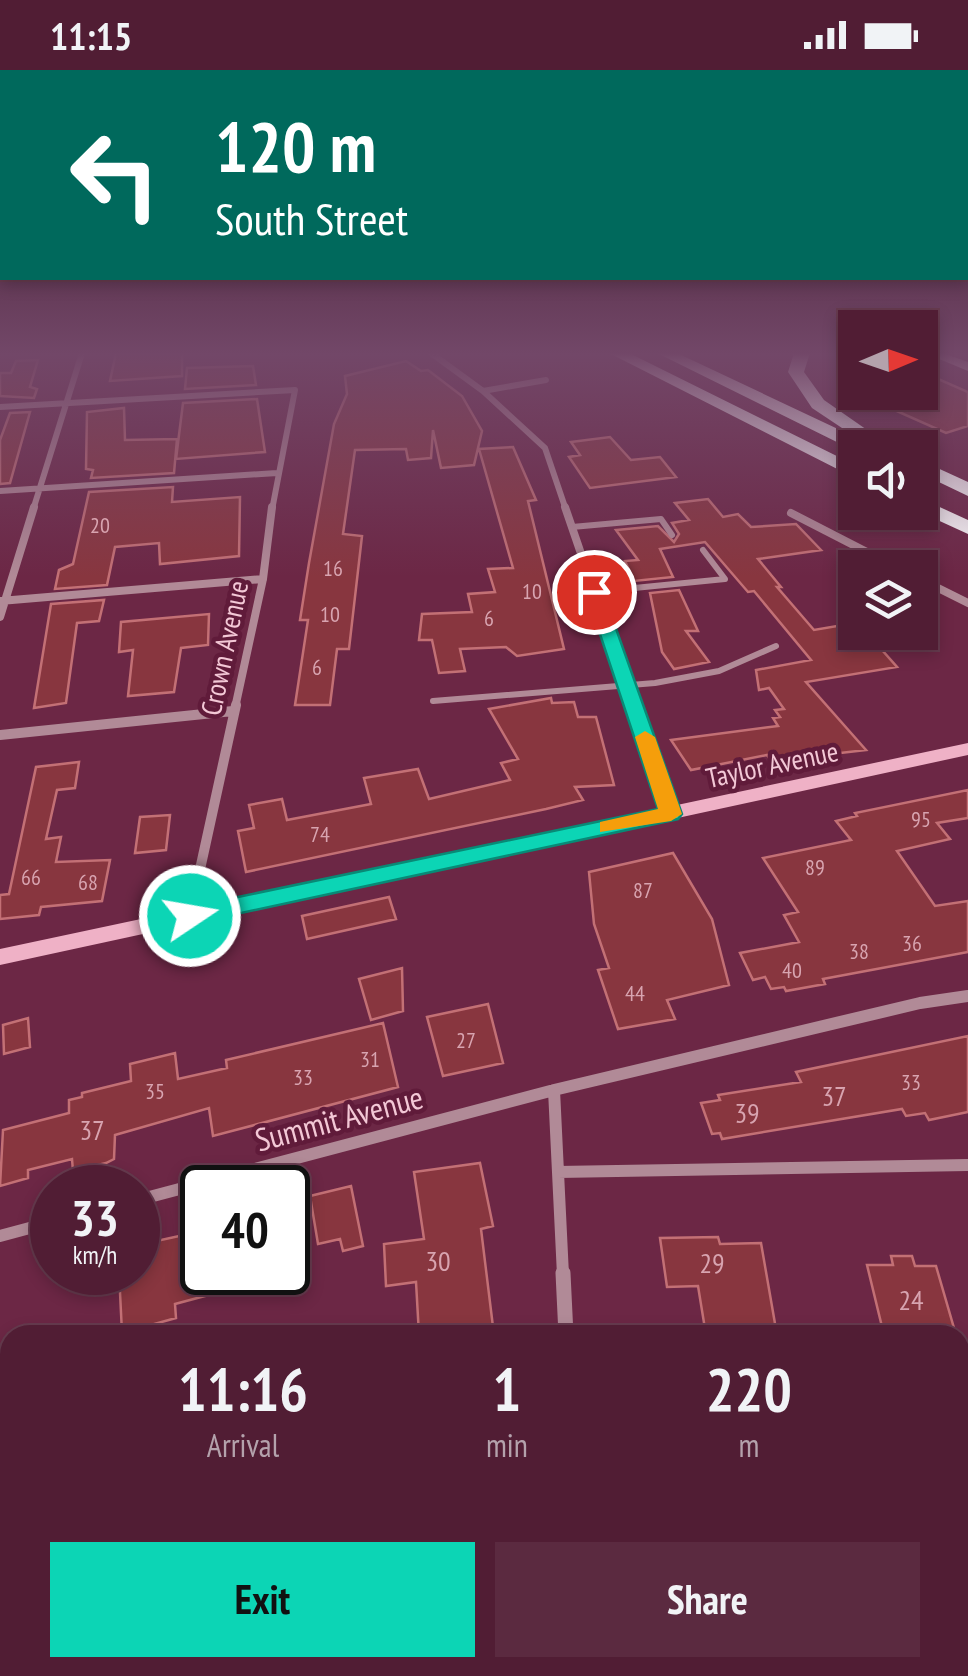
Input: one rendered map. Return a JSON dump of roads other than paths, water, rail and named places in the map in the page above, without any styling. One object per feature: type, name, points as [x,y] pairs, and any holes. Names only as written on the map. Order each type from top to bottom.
[{"type":"highway","points":[[762,428],[821,455]]},
{"type":"highway","points":[[767,428],[838,464]]},
{"type":"highway","points":[[938,476],[968,494]]},
{"type":"highway","points":[[938,482],[968,494]]},
{"type":"highway","points":[[938,513],[968,528]]},
{"type":"street","points":[[0,618],[55,428]]},
{"type":"street","name":"Crown Avenue","points":[[190,916],[263,579],[277,473],[287,428]]},
{"type":"street","points":[[523,428],[545,448],[671,814]]},
{"type":"street","points":[[0,492],[277,473]]},
{"type":"street","points":[[791,513],[863,550]]},
{"type":"street","points":[[2,601],[263,579]]},
{"type":"street","points":[[938,588],[968,603]]},
{"type":"street","points":[[0,735],[233,711]]},
{"type":"street","name":"Taylor Avenue","points":[[0,957],[968,750]]},
{"type":"street","name":"Summit Avenue","points":[[160,1194],[554,1090],[920,1003],[968,996]]},
{"type":"street","points":[[554,1090],[566,1325]]},
{"type":"street","points":[[558,1172],[968,1165]]},
{"type":"street","points":[[0,1236],[30,1228]]},
{"type":"lane","points":[[572,527],[661,520],[672,535]]},
{"type":"lane","points":[[594,592],[725,579],[704,550]]},
{"type":"lane","points":[[433,701],[720,671],[776,646]]}]
